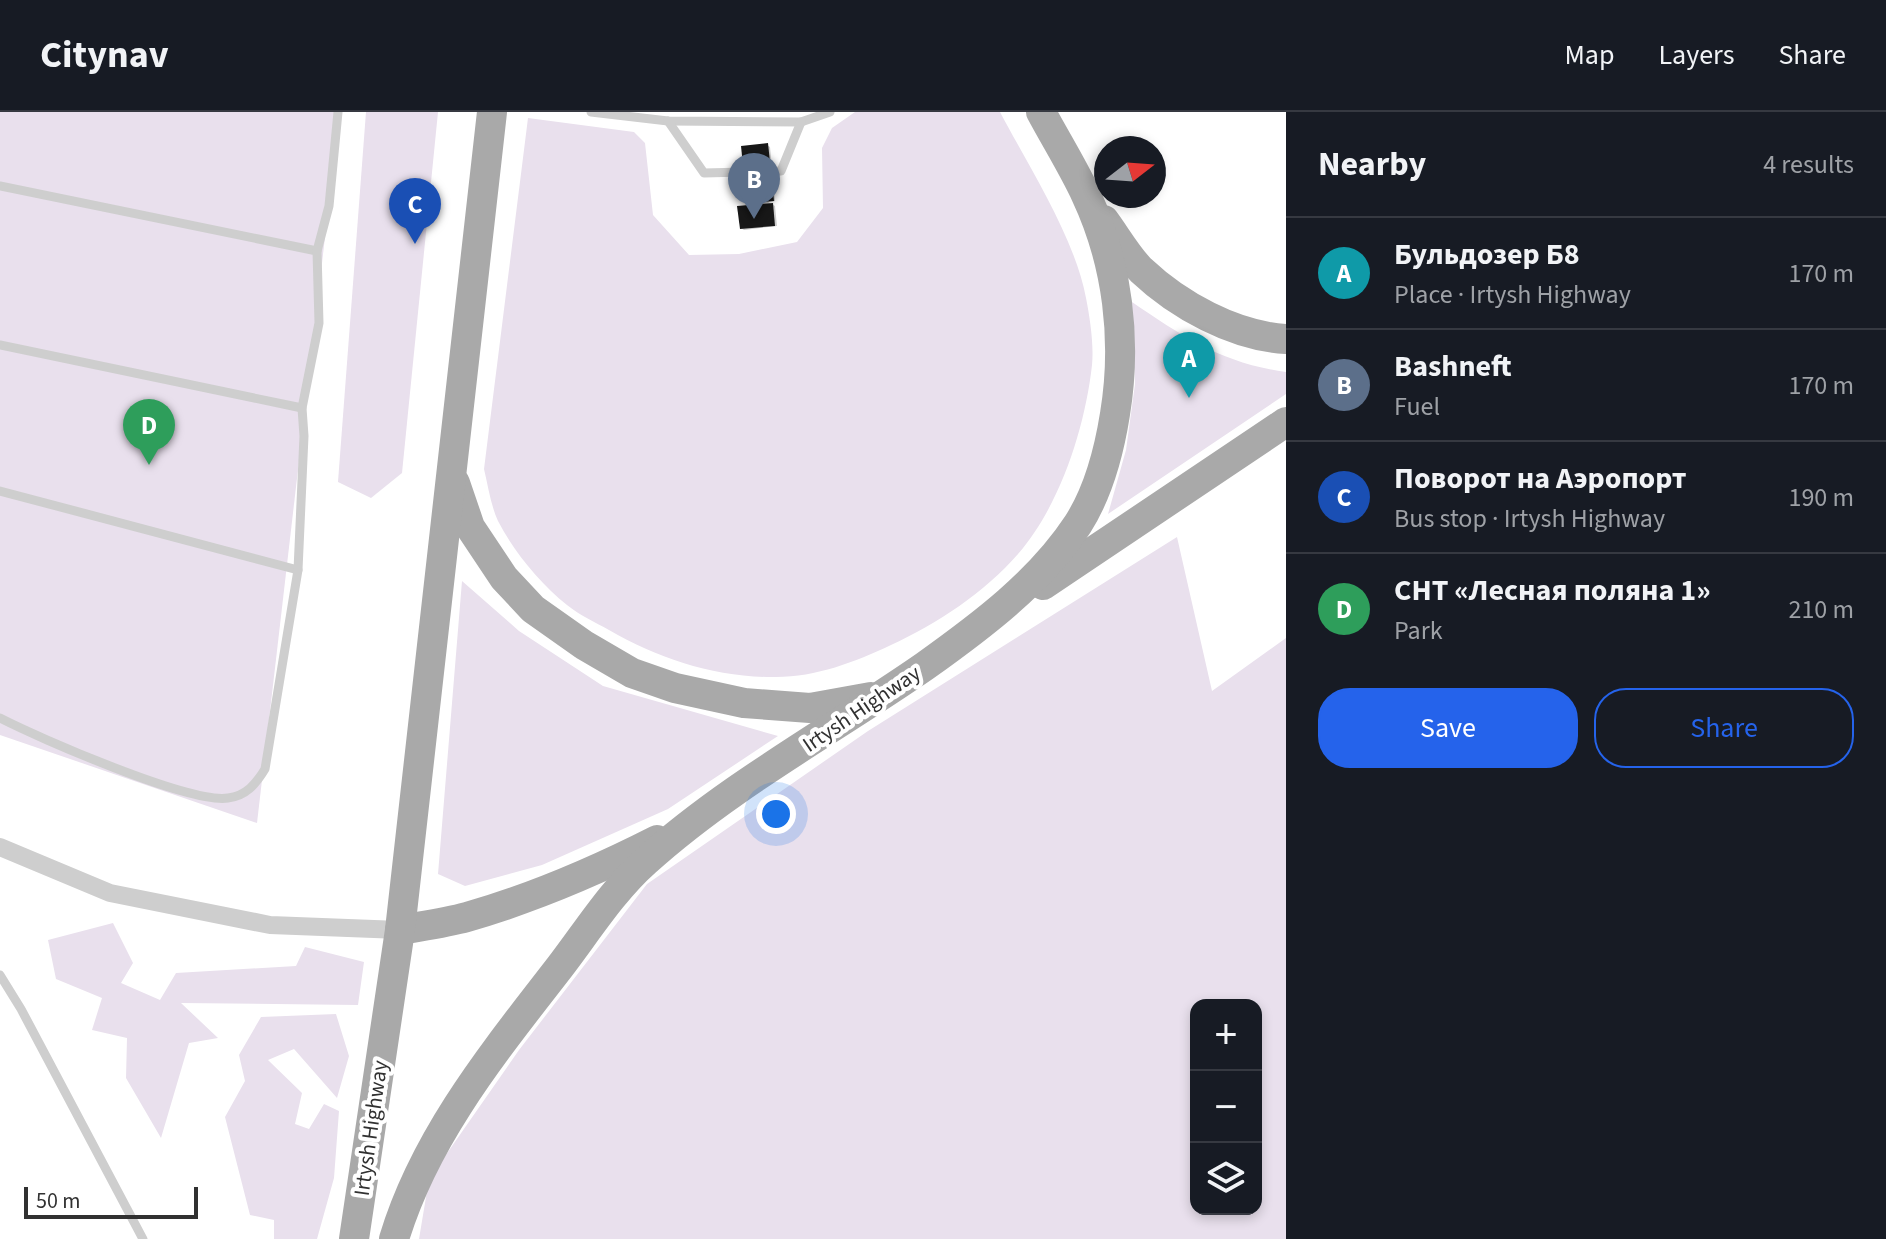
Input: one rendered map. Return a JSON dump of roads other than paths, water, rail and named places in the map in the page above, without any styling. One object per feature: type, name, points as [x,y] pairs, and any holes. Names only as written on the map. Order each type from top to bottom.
[{"type":"main road","name":"Irtysh Highway","points":[[354,1239],[400,930],[492,112]]},
{"type":"main road","name":"Irtysh Highway","points":[[394,1239],[424,1161],[475,1078],[606,907],[644,863],[701,817],[978,628],[1054,558],[1080,521],[1109,450],[1121,377],[1119,308],[1110,265],[1087,197],[1041,112]]},
{"type":"main road","points":[[1087,197],[1139,268],[1163,288],[1234,328],[1286,339]]},
{"type":"main road","points":[[978,628],[1286,422]]},
{"type":"main road","points":[[452,474],[470,527],[504,578],[533,609],[584,645],[632,673],[675,688],[744,703],[810,708],[883,695]]},
{"type":"main road","points":[[400,930],[464,918],[525,899],[606,866],[701,817]]},
{"type":"street","points":[[0,847],[110,893],[270,925],[400,930]]},
{"type":"lane","points":[[0,718],[150,781],[197,795],[225,799],[244,794],[265,769],[298,570],[304,436],[302,408],[319,323],[317,251],[329,206],[338,112]]},
{"type":"lane","points":[[591,112],[668,121],[801,122],[830,112]]},
{"type":"lane","points":[[668,121],[704,173],[781,171],[801,122]]},
{"type":"lane","points":[[0,186],[317,251]]},
{"type":"lane","points":[[0,345],[302,408]]},
{"type":"lane","points":[[0,491],[298,570]]},
{"type":"lane","points":[[0,975],[143,1239]]},
{"type":"place","name":"Bashneft","points":[[754,219]]},
{"type":"place","name":"Поворот на Аэропорт","points":[[415,244]]},
{"type":"place","name":"Бульдозер Б8","points":[[1189,398]]},
{"type":"place","name":"СНТ «Лесная поляна 1»","points":[[149,465]]}]
